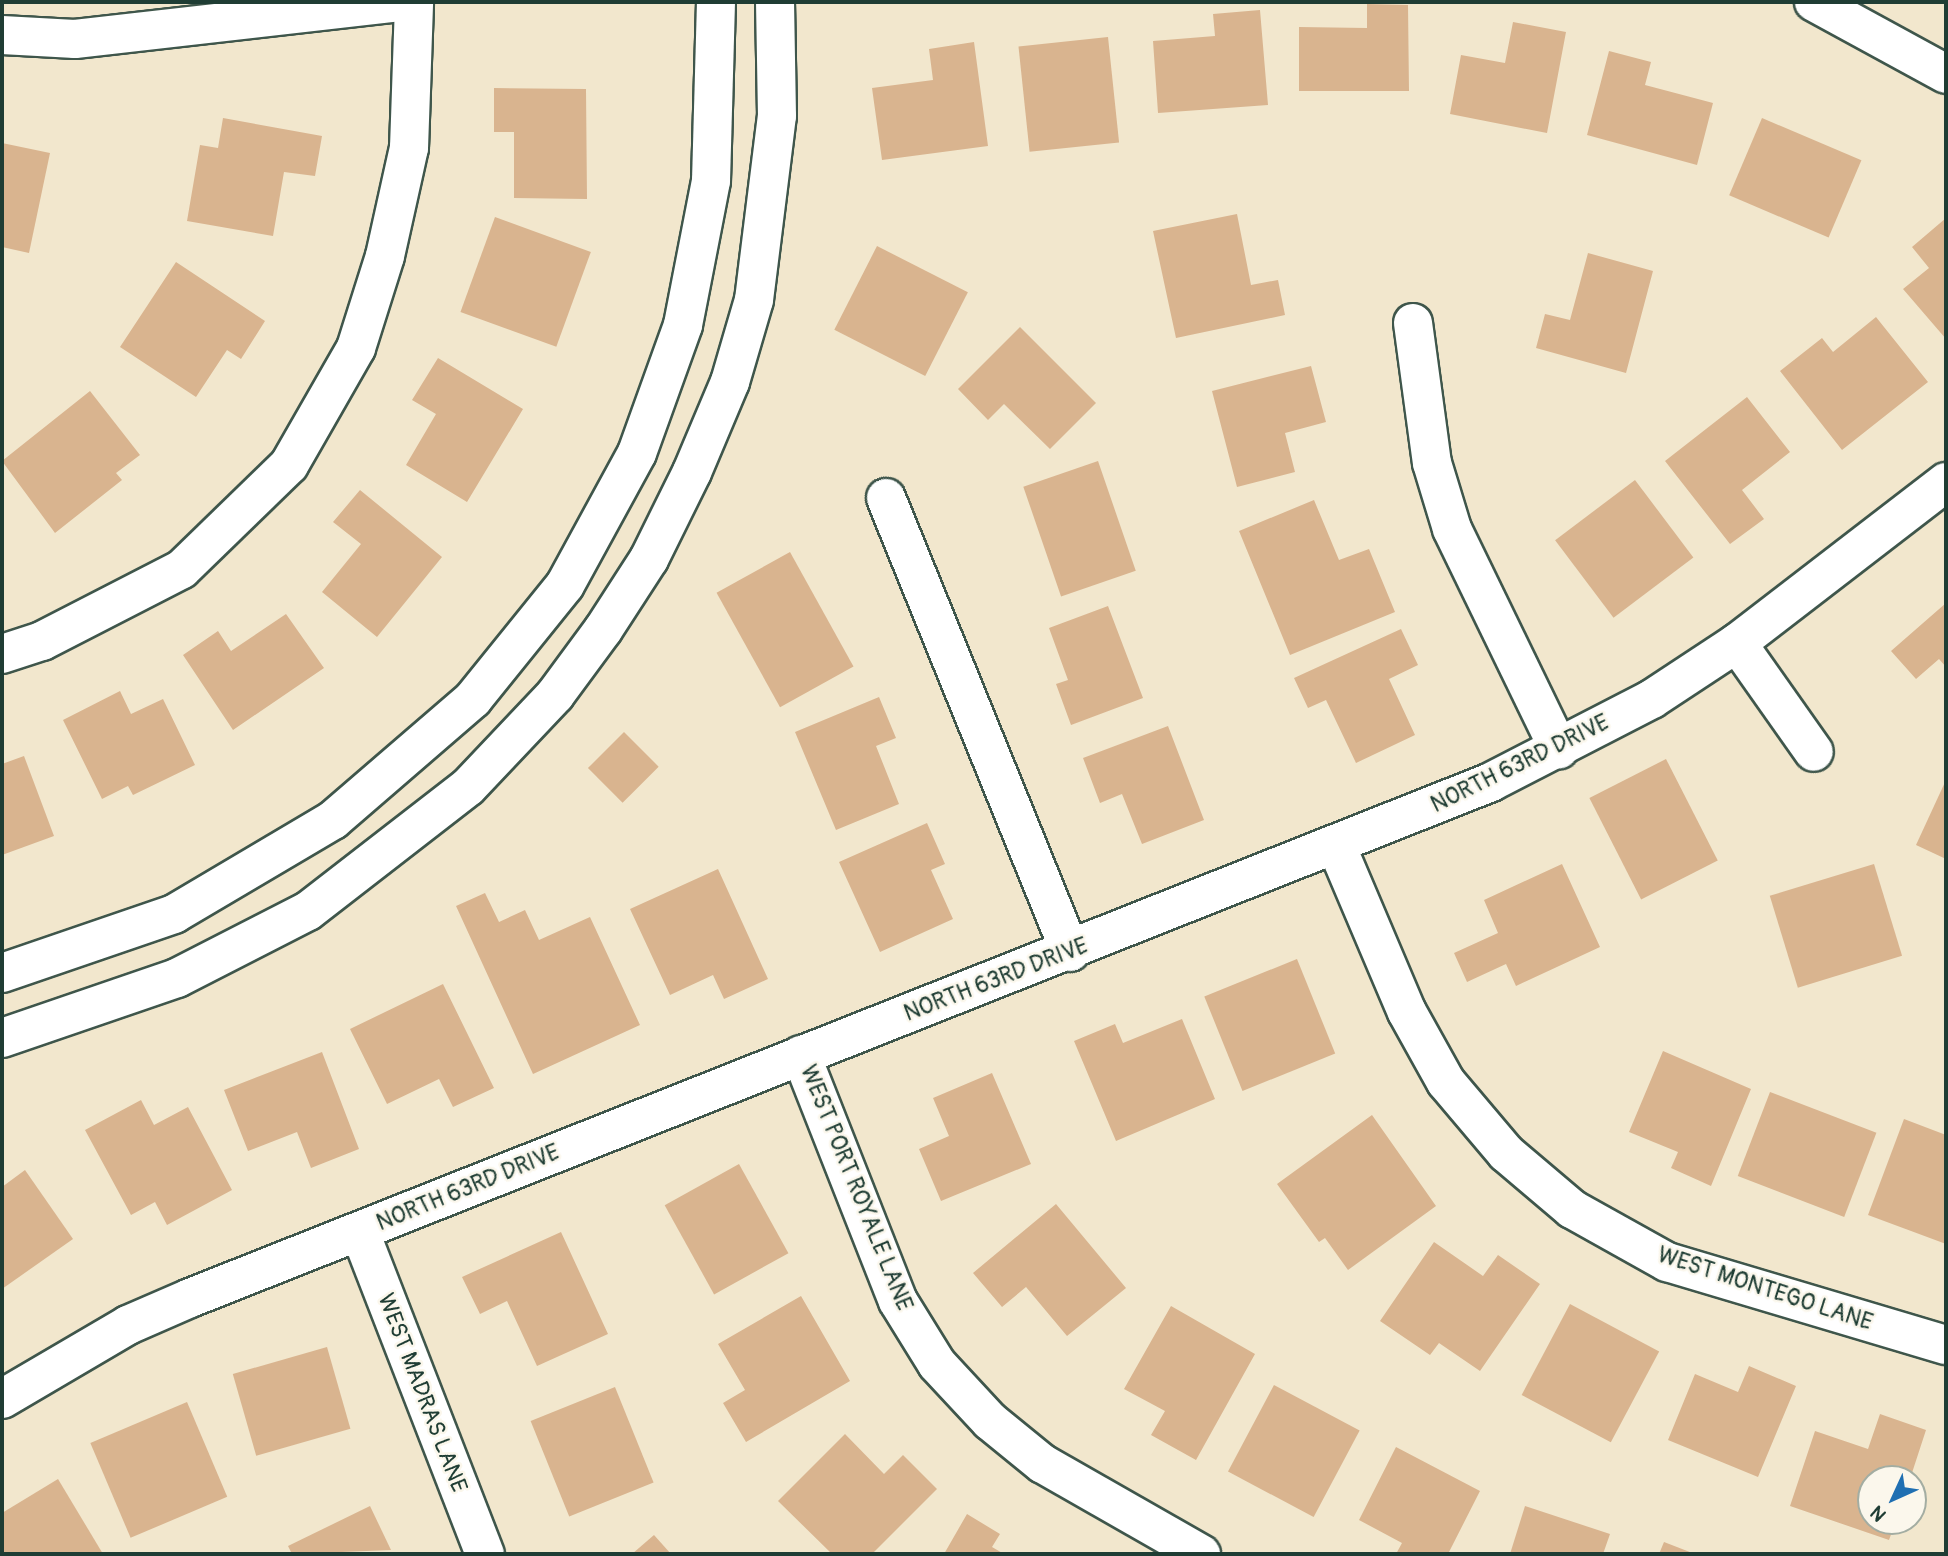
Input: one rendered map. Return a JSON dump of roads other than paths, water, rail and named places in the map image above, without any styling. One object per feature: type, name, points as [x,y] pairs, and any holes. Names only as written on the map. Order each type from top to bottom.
[{"type":"street","points":[[2,35],[75,39],[402,2]]},
{"type":"street","points":[[2,654],[41,641],[182,569],[289,465],[356,348],[385,256],[409,148],[414,2]]},
{"type":"street","points":[[2,973],[174,914],[332,820],[473,699],[565,585],[637,453],[683,325],[711,181],[716,2]]},
{"type":"street","points":[[2,1038],[177,978],[308,911],[468,787],[587,652],[649,559],[686,485],[730,382],[750,312],[777,116],[775,2]]},
{"type":"street","points":[[1814,2],[1946,74]]},
{"type":"street","points":[[1413,323],[1432,463],[1452,529],[1559,749]]},
{"type":"street","name":"NORTH 63RD DRIVE","points":[[2,1399],[128,1325],[801,1055],[1070,952],[1336,845],[1559,749],[1737,643],[1946,482]]},
{"type":"street","points":[[886,498],[1070,952]]},
{"type":"street","points":[[1737,643],[1814,752]]},
{"type":"street","name":"WEST MONTEGO LANE","points":[[1336,845],[1407,1012],[1447,1082],[1506,1153],[1572,1209],[1667,1262],[1946,1345]]},
{"type":"street","name":"WEST PORT ROYALE LANE","points":[[801,1055],[898,1301],[937,1364],[990,1420],[1044,1464],[1201,1554]]},
{"type":"street","name":"WEST MADRAS LANE","points":[[360,1232],[485,1554]]}]
